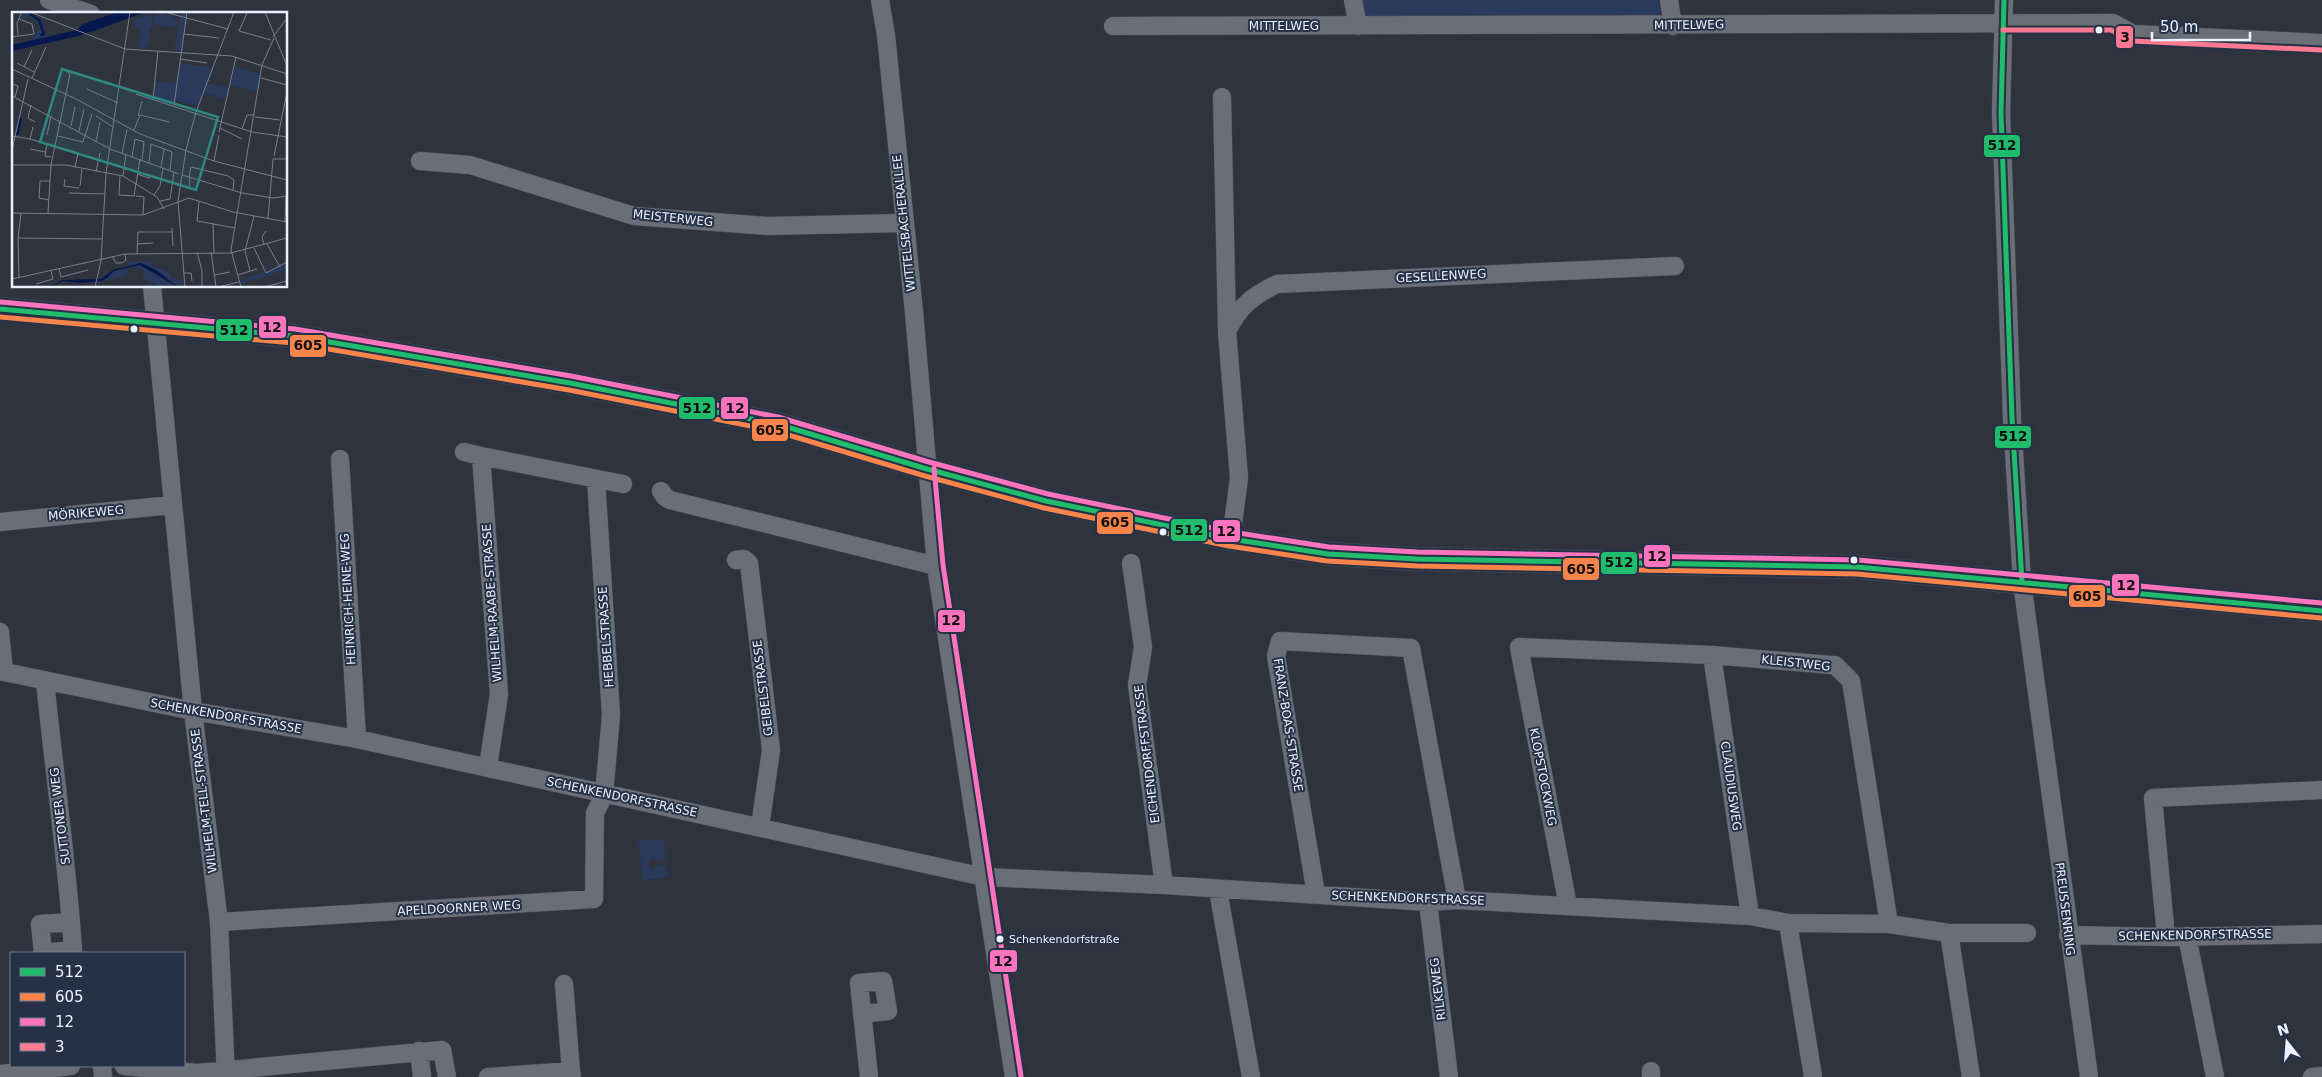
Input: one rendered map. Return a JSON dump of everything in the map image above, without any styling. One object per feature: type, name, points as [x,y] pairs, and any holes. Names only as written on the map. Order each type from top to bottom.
[{"type":"main road","points":[[0,309],[294,336],[666,401],[777,424],[927,469],[1046,501],[1231,539],[1328,554],[1416,559],[1857,567],[2322,610]]},
{"type":"street","points":[[49,0],[85,12]]},
{"type":"street","name":"WITTELSBACHERALLEE","points":[[880,0],[886,35],[914,312],[936,566],[1014,1077]]},
{"type":"street","points":[[1353,0],[1358,26]]},
{"type":"street","points":[[1669,0],[1673,26]]},
{"type":"street","name":"PREUSSENRING","points":[[2004,0],[2001,122],[2012,405],[2022,582],[2068,935],[2089,1077]]},
{"type":"street","name":"MITTELWEG","points":[[1113,26],[2113,24],[2133,34],[2322,43]]},
{"type":"street","points":[[1222,97],[1227,331],[1239,478],[1231,539]]},
{"type":"street","name":"MEISTERWEG","points":[[420,161],[470,165],[634,216],[768,226],[904,222]]},
{"type":"street","name":"GESELLENWEG","points":[[1227,331],[1236,314],[1254,295],[1277,284],[1675,266]]},
{"type":"street","name":"WILHELM-TELL-STRASSE","points":[[152,288],[193,711],[219,922],[226,1073]]},
{"type":"street","name":"WILHELM-RAABE-STRASSE","points":[[488,767],[499,694],[472,454],[596,479]]},
{"type":"street","name":"HEINRICH-HEINE-WEG","points":[[340,459],[357,739]]},
{"type":"street","points":[[596,479],[623,484]]},
{"type":"street","name":"HEBBELSTRASSE","points":[[596,479],[611,715],[604,795]]},
{"type":"street","points":[[661,491],[670,500],[936,566]]},
{"type":"street","name":"MÖRIKEWEG","points":[[0,522],[172,505]]},
{"type":"street","name":"GEIBELSTRASSE","points":[[736,560],[744,559],[749,563],[771,750],[760,827]]},
{"type":"street","name":"EICHENDORFFSTRASSE","points":[[1131,562],[1143,647],[1137,685],[1164,885]]},
{"type":"street","points":[[0,632],[2,671]]},
{"type":"street","name":"FRANZ-BOAS-STRASSE","points":[[1316,894],[1276,656],[1280,641],[1411,648],[1457,900]]},
{"type":"street","name":"KLEISTWEG","points":[[1519,647],[1712,655],[1835,666],[1851,681],[1889,924]]},
{"type":"street","name":"KLOPSTOCKWEG","points":[[1519,647],[1568,906]]},
{"type":"street","name":"CLAUDIUSWEG","points":[[1712,655],[1750,916]]},
{"type":"street","name":"SCHENKENDORFSTRASSE","points":[[2,671],[193,711],[357,739],[488,767],[604,795],[760,827],[984,877],[1164,885],[1218,890],[1316,894],[1428,902],[1457,900],[1750,916],[1788,923],[1889,924],[1949,933],[2027,933]]},
{"type":"street","name":"SUTTONER WEG","points":[[45,681],[73,950],[53,952]]},
{"type":"street","points":[[2166,937],[2153,798],[2322,790]]},
{"type":"street","name":"APELDOORNER WEG","points":[[219,922],[594,899],[595,813],[604,795]]},
{"type":"street","points":[[1218,890],[1251,1077]]},
{"type":"street","name":"RILKEWEG","points":[[1428,902],[1449,1077]]},
{"type":"street","name":"SUTTONER WEG","points":[[43,952],[40,924],[71,922]]},
{"type":"street","points":[[1788,923],[1813,1077]]},
{"type":"street","points":[[1949,933],[1970,1077]]},
{"type":"street","name":"SCHENKENDORFSTRASSE","points":[[2068,935],[2166,937],[2322,934]]},
{"type":"street","points":[[2186,936],[2215,1077]]},
{"type":"street","points":[[488,1077],[572,1074],[564,984]]},
{"type":"street","points":[[862,1014],[869,1077]]},
{"type":"street","points":[[134,1067],[197,1073],[226,1073],[442,1050],[447,1077]]},
{"type":"street","points":[[418,1052],[422,1077]]},
{"type":"street","points":[[0,1074],[61,1067]]},
{"type":"street","points":[[2312,1077],[2322,1076]]},
{"type":"shaded area","points":[[1357,0],[1662,0],[1662,11],[1656,18],[1376,19],[1366,14]]},
{"type":"shaded area","points":[[663,839],[666,861],[652,858],[647,865],[652,870],[657,866],[666,865],[668,877],[643,880],[638,841]]},
{"type":"transit line","name":"512","points":[[2004,0],[2001,113],[2012,418],[2022,582]]},
{"type":"transit line","name":"3","points":[[2003,30],[2111,30],[2132,41],[2322,50]]},
{"type":"transit line","name":"12","points":[[1,302],[295,329],[571,376],[778,417],[929,462],[1048,494],[1232,532],[1329,547],[1417,552],[1858,560],[2322,603]]},
{"type":"transit line","name":"512","points":[[0,309],[294,336],[570,383],[777,424],[927,469],[1046,501],[1231,539],[1328,554],[1417,559],[1857,567],[2322,611]]},
{"type":"transit line","name":"605","points":[[0,317],[293,343],[569,390],[775,431],[925,476],[1044,508],[1229,546],[1327,561],[1417,566],[1857,574],[2321,618]]},
{"type":"transit line","name":"12","points":[[934,468],[943,565],[1021,1076]]},
{"type":"place","name":"Schenkendorfstraße","points":[[1000,939]]}]
